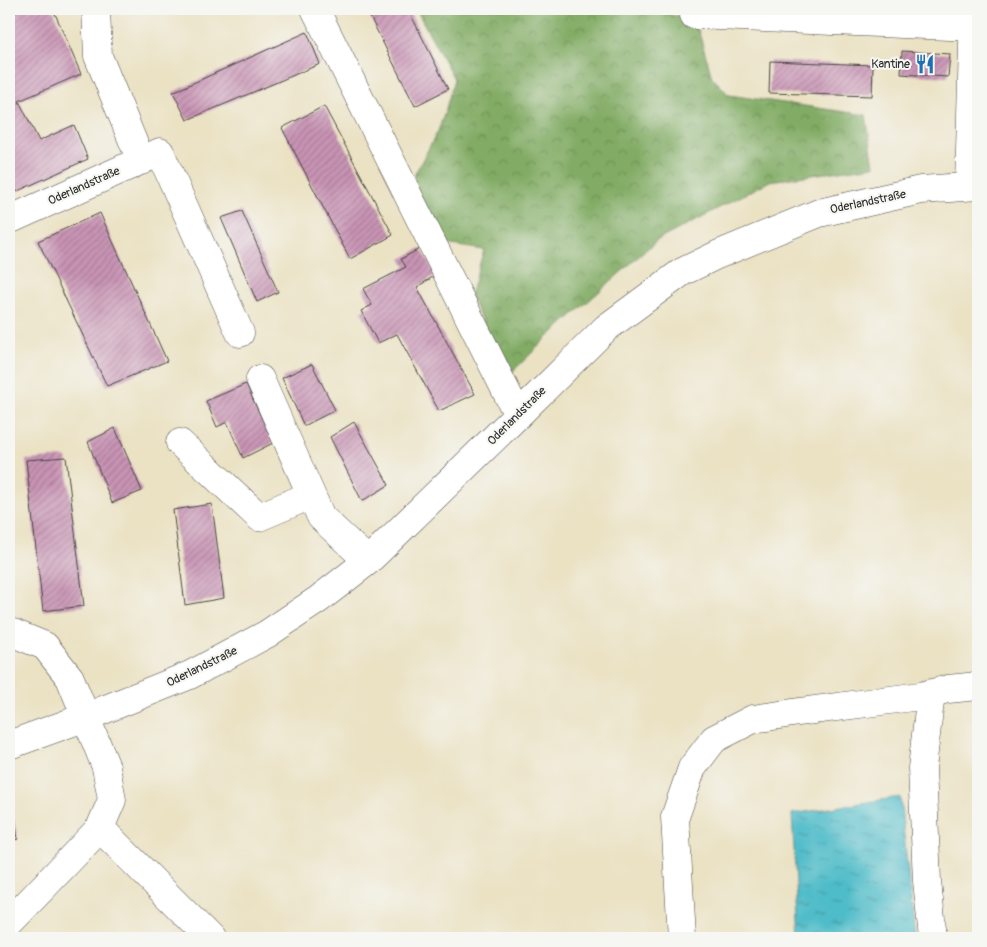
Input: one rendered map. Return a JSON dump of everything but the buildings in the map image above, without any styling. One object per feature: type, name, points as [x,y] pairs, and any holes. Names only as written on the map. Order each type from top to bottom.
[{"type":"street","points":[[96,9],[98,56],[240,333]]},
{"type":"street","points":[[315,9],[518,415]]},
{"type":"street","points":[[694,15],[974,18],[973,186]]},
{"type":"street","name":"Oderlandstraße","points":[[9,220],[150,156]]},
{"type":"street","name":"Oderlandstraße","points":[[9,745],[86,717],[190,675],[267,634],[319,599],[368,561],[606,328],[682,272],[717,255],[819,213],[921,190],[973,186]]},
{"type":"street","points":[[260,379],[321,517],[368,561]]},
{"type":"street","points":[[180,442],[259,517],[312,495]]},
{"type":"street","points":[[9,633],[14,633],[45,646],[70,678],[106,767],[112,800],[100,828],[9,924]]},
{"type":"street","points":[[682,938],[675,817],[692,768],[714,739],[753,719],[978,686]]},
{"type":"street","points":[[931,693],[922,768],[933,938]]},
{"type":"street","points":[[100,828],[210,938]]},
{"type":"green space","points":[[416,9],[637,9],[695,19],[712,77],[729,95],[866,115],[874,166],[770,181],[656,241],[548,337],[512,372],[500,361],[470,295],[484,250],[432,242],[404,194],[438,131],[454,79]]},
{"type":"water","points":[[900,797],[915,938],[799,938],[792,814]]},
{"type":"place","name":"Kantine","points":[[925,64]]}]
